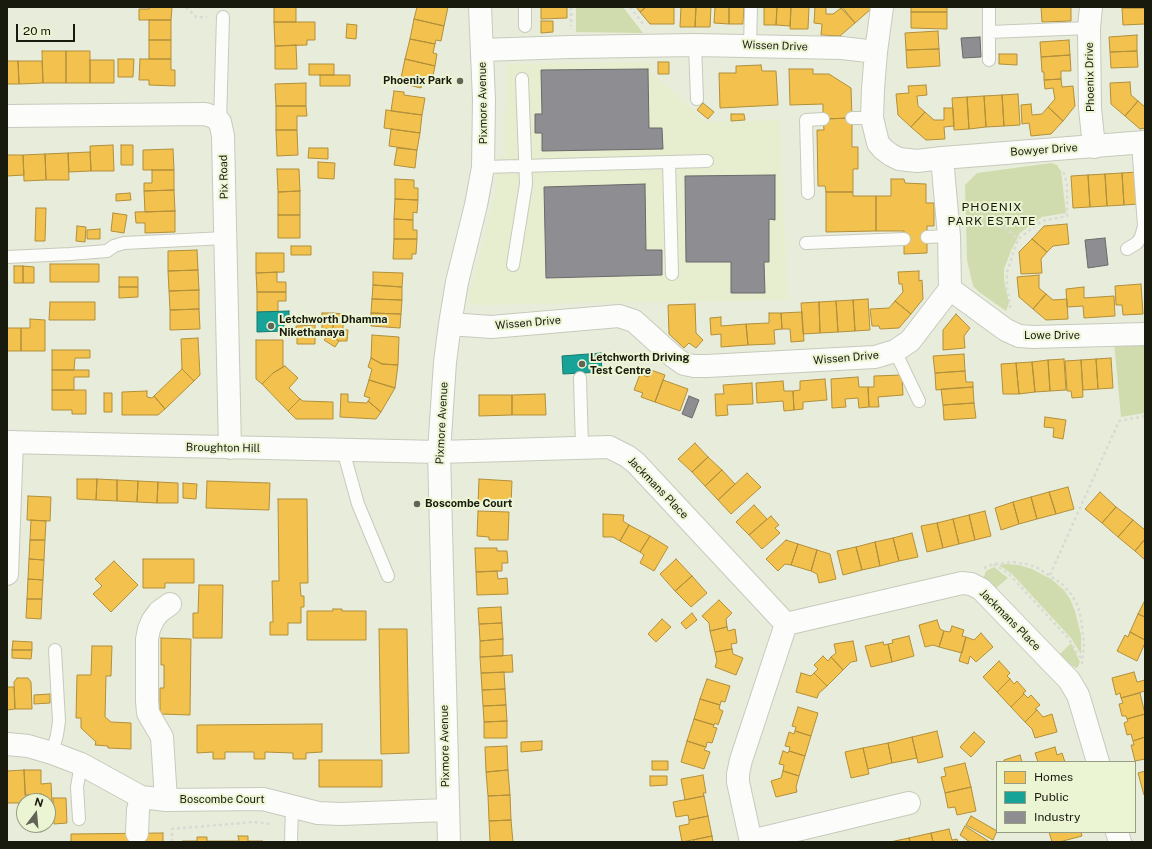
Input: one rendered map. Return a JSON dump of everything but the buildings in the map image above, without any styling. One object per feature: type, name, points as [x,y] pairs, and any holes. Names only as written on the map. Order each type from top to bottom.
[{"type":"street","name":"Pixmore Avenue","points":[[449,842],[439,452],[445,362],[450,324],[457,282],[476,205],[483,166],[484,100],[480,7]]},
{"type":"street","points":[[882,7],[873,89],[862,118],[878,143],[891,155],[899,159],[917,161],[942,158],[949,231],[950,289]]},
{"type":"street","name":"Phoenix Drive","points":[[1090,18],[1090,108],[1094,147]]},
{"type":"street","name":"Wissen Drive","points":[[482,50],[695,45],[842,48],[876,52]]},
{"type":"street","points":[[7,116],[205,114],[214,117],[220,122]]},
{"type":"street","name":"Pix Road","points":[[220,122],[223,136],[230,448]]},
{"type":"street","name":"Bowyer Drive","points":[[942,158],[1142,142]]},
{"type":"street","name":"Wissen Drive","points":[[450,324],[491,327],[619,316],[634,321],[674,357],[684,364],[694,366],[874,357],[895,351],[910,341],[950,289]]},
{"type":"street","name":"Lowe Drive","points":[[950,289],[1006,330],[1019,336],[1033,337],[1145,334]]},
{"type":"street","points":[[7,574],[10,442]]},
{"type":"street","name":"Broughton Hill","points":[[10,442],[439,452]]},
{"type":"street","name":"Jackmans Place","points":[[439,452],[609,447],[623,453],[636,462],[786,624]]},
{"type":"street","points":[[909,804],[751,842],[738,782],[741,760],[786,624],[962,583]]},
{"type":"street","name":"Jackmans Place","points":[[962,583],[971,584],[981,590],[1069,680],[1080,702],[1098,761]]},
{"type":"street","points":[[166,800],[162,737],[148,713],[147,639],[153,620],[159,612],[170,604]]},
{"type":"street","name":"Boscombe Court","points":[[7,744],[28,746],[81,764],[141,797],[166,800],[262,799],[318,813],[341,814],[447,810]]},
{"type":"street","points":[[137,833],[138,810],[141,797]]},
{"type":"lane","points":[[525,7],[525,26]]},
{"type":"lane","points":[[750,46],[751,7]]},
{"type":"lane","points":[[989,7],[989,60]]},
{"type":"lane","points":[[220,122],[222,17]]},
{"type":"lane","points":[[989,32],[1090,18]]},
{"type":"lane","points":[[695,45],[698,99]]},
{"type":"lane","points":[[513,265],[526,184],[522,79]]},
{"type":"lane","points":[[808,192],[806,120],[823,119]]},
{"type":"lane","points":[[1127,249],[1137,243],[1141,237],[1144,226],[1142,142]]},
{"type":"lane","points":[[483,166],[707,161]]},
{"type":"lane","points":[[669,162],[672,274]]},
{"type":"lane","points":[[927,237],[949,231]]},
{"type":"lane","points":[[7,257],[107,251],[114,246],[124,243],[225,238]]},
{"type":"lane","points":[[806,243],[904,240]]},
{"type":"lane","points":[[895,351],[919,401]]},
{"type":"lane","points":[[580,378],[582,447]]},
{"type":"lane","points":[[343,450],[358,504],[388,576]]},
{"type":"lane","points":[[52,753],[59,721],[55,650]]},
{"type":"lane","points":[[79,819],[77,787],[81,764]]},
{"type":"lane","points":[[291,842],[292,807]]},
{"type":"path","points":[[186,7],[196,18],[222,17]]},
{"type":"path","points":[[998,324],[1010,311],[1007,272],[1018,239],[1042,221],[1067,216],[1067,184],[1061,162],[1061,149]]},
{"type":"path","points":[[949,231],[979,223],[1006,228],[1018,239]]},
{"type":"path","points":[[1050,575],[1119,421],[1145,416]]},
{"type":"path","points":[[962,583],[976,570],[994,564],[1013,562],[1036,567],[1061,583],[1072,594],[1078,606],[1083,631],[1083,660],[1080,672],[1069,680]]},
{"type":"path","points":[[994,564],[1009,574],[1069,639],[1083,660]]},
{"type":"shaded area","points":[[576,7],[623,7],[643,33],[576,32]]},
{"type":"shaded area","points":[[651,62],[652,73],[706,122],[780,120],[788,300],[471,305],[468,299],[495,194],[499,156],[505,155],[506,64]]},
{"type":"shaded area","points":[[1051,163],[1057,165],[1061,171],[1066,213],[1042,217],[1020,233],[1004,269],[1004,280],[1009,303],[1006,311],[973,286],[967,260],[965,185],[977,173]]},
{"type":"shaded area","points":[[1145,341],[1145,413],[1121,417],[1114,342]]},
{"type":"shaded area","points":[[999,565],[1019,565],[1032,569],[1051,579],[1064,590],[1075,611],[1081,635],[1081,654],[1071,638],[1012,574]]},
{"type":"shaded area","points":[[994,567],[1008,578],[995,589],[983,579],[986,571]]},
{"type":"shaded area","points":[[1071,643],[1080,662],[1077,668],[1059,655]]},
{"type":"place","name":"Phoenix Park","points":[[460,81]]},
{"type":"place","name":"Letchworth Dhamma Nikethanaya","points":[[271,326]]},
{"type":"place","name":"Letchworth Driving Test Centre","points":[[582,364]]},
{"type":"place","name":"Boscombe Court","points":[[417,504]]},
{"type":"district","name":"PHOENIX PARK ESTATE","points":[[992,214]]}]
